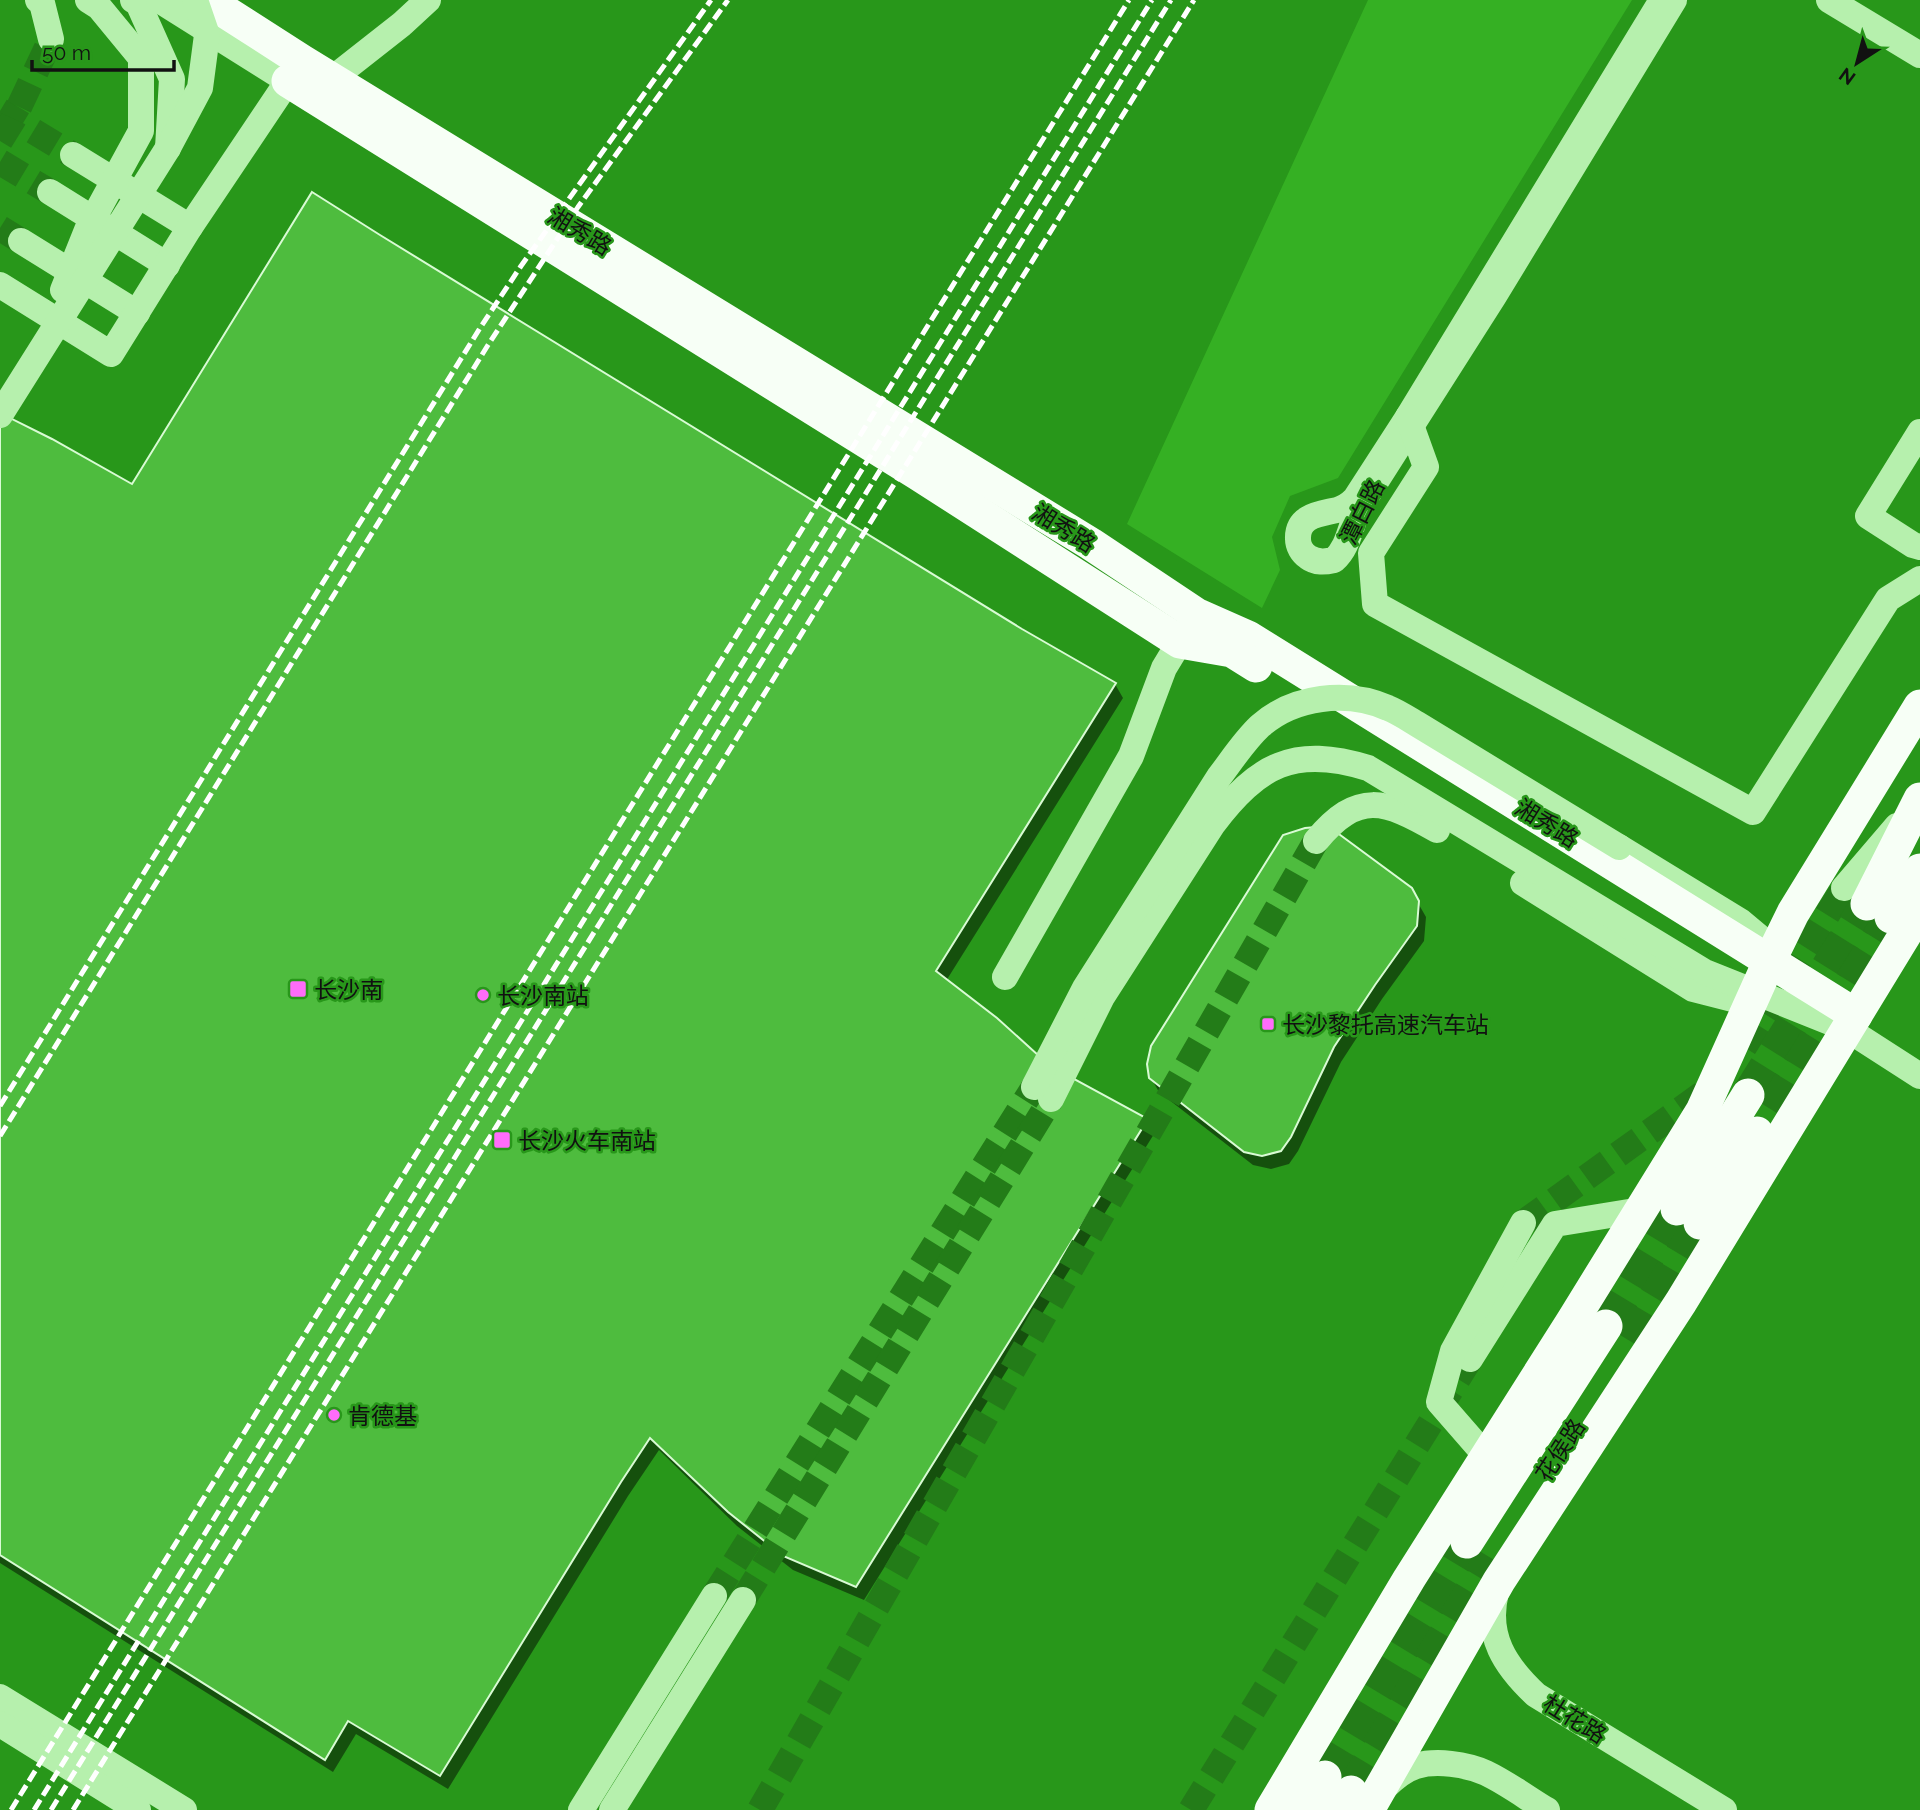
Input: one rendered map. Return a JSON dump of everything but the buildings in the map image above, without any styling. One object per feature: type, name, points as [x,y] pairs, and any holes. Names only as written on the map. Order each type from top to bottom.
[{"type":"main road","name":"湘秀路","points":[[206,0],[295,71],[332,79],[1091,544],[1188,628],[1248,637],[1762,977],[1851,1022]]},
{"type":"main road","points":[[295,71],[918,474],[1188,628]]},
{"type":"main road","points":[[1271,1810],[1409,1579],[1702,1111],[1762,977],[1805,893],[1920,706]]},
{"type":"main road","points":[[1304,1810],[1351,1798],[1486,1561],[1681,1302],[1851,1022],[1881,905],[1920,800]]},
{"type":"main road","points":[[1881,905],[1920,870]]},
{"type":"main road","points":[[1688,1216],[1760,1102]]},
{"type":"main road","name":"花侯路","points":[[1486,1561],[1618,1333]]},
{"type":"street","points":[[37,0],[42,3],[51,38]]},
{"type":"street","points":[[38,354],[87,230],[142,131],[141,58],[99,7],[88,0]]},
{"type":"street","points":[[133,0],[138,3],[172,79],[168,148]]},
{"type":"street","points":[[0,285],[111,354],[190,227],[295,71],[159,0]]},
{"type":"street","points":[[0,415],[168,148],[200,88],[207,35],[195,0]]},
{"type":"street","points":[[332,79],[428,0]]},
{"type":"street","name":"潭白路","points":[[1662,0],[1410,422],[1359,508],[1345,548],[1334,560],[1316,562],[1308,558],[1298,543],[1297,535],[1304,520],[1320,513],[1338,510],[1351,503],[1410,422],[1594,133],[1674,0]]},
{"type":"street","points":[[1829,0],[1920,55]]},
{"type":"street","points":[[73,156],[190,227]]},
{"type":"street","points":[[50,192],[167,265]]},
{"type":"street","points":[[21,241],[137,313]]},
{"type":"street","points":[[1410,422],[1426,467],[1371,553],[1375,604],[1754,811],[1888,599],[1920,579]]},
{"type":"street","points":[[1920,432],[1868,516],[1920,547]]},
{"type":"street","points":[[1005,977],[1131,756],[1164,668],[1188,628]]},
{"type":"street","points":[[1762,977],[1740,921],[1386,707],[1355,699],[1310,700],[1284,710],[1262,725],[1242,745],[1219,777],[1084,988],[1043,1093],[1213,824],[1243,789],[1260,775],[1280,765],[1321,757],[1368,768],[1704,972],[1762,977],[1851,1022]]},
{"type":"street","points":[[1316,841],[1332,822],[1347,811],[1366,804],[1385,806],[1410,814],[1693,989],[1762,977]]},
{"type":"street","name":"湘秀路","points":[[1851,1022],[1920,1056]]},
{"type":"street","name":"湘秀路","points":[[1851,1022],[1920,1076]]},
{"type":"street","points":[[1470,1359],[1555,1224],[1641,1210]]},
{"type":"street","points":[[1486,1456],[1439,1402],[1453,1351],[1522,1223]]},
{"type":"street","name":"杜花路","points":[[1486,1561],[1496,1638],[1503,1657],[1518,1678],[1536,1695],[1724,1810]]},
{"type":"street","points":[[581,1810],[714,1596]]},
{"type":"street","points":[[612,1810],[743,1600]]},
{"type":"street","points":[[0,1697],[184,1810]]},
{"type":"street","points":[[0,1724],[138,1810]]},
{"type":"street","points":[[1351,1798],[1415,1766],[1446,1764],[1485,1773],[1547,1810]]},
{"type":"green space","points":[[1368,0],[1632,0],[1338,478],[1290,496],[1272,537],[1280,570],[1262,608],[1127,524]]},
{"type":"tunnel","points":[[0,141],[13,120],[51,39]]},
{"type":"tunnel","points":[[0,111],[73,155]]},
{"type":"tunnel","points":[[0,162],[50,192]]},
{"type":"tunnel","points":[[0,228],[21,241]]},
{"type":"tunnel","points":[[760,1810],[1316,841]]},
{"type":"tunnel","points":[[1744,1047],[1844,888]]},
{"type":"tunnel","points":[[1748,1095],[1867,904]]},
{"type":"tunnel","points":[[1772,1110],[1891,917]]},
{"type":"tunnel","points":[[714,1596],[1034,1087]]},
{"type":"tunnel","points":[[1523,1223],[1712,1087]]},
{"type":"tunnel","points":[[743,1600],[1051,1099]]},
{"type":"tunnel","points":[[1606,1326],[1677,1209]]},
{"type":"tunnel","points":[[1630,1341],[1700,1223]]},
{"type":"tunnel","points":[[1191,1810],[1470,1359]]},
{"type":"tunnel","points":[[1325,1777],[1467,1542]]},
{"type":"tunnel","points":[[1351,1792],[1491,1558]]},
{"type":"railway","points":[[0,1106],[480,328],[521,266],[711,0]]},
{"type":"railway","points":[[0,1136],[488,345],[578,207],[728,0]]},
{"type":"railway","points":[[11,1810],[1129,0]]},
{"type":"railway","points":[[34,1810],[1152,0]]},
{"type":"railway","points":[[51,1810],[1171,0]]},
{"type":"railway","points":[[73,1810],[1194,0]]},
{"type":"place","name":"长沙南","points":[[298,989]]},
{"type":"place","name":"长沙南站","points":[[483,995]]},
{"type":"place","name":"长沙黎托高速汽车站","points":[[1268,1024]]},
{"type":"place","name":"长沙火车南站","points":[[502,1140]]},
{"type":"place","name":"肯德基","points":[[334,1415]]}]
